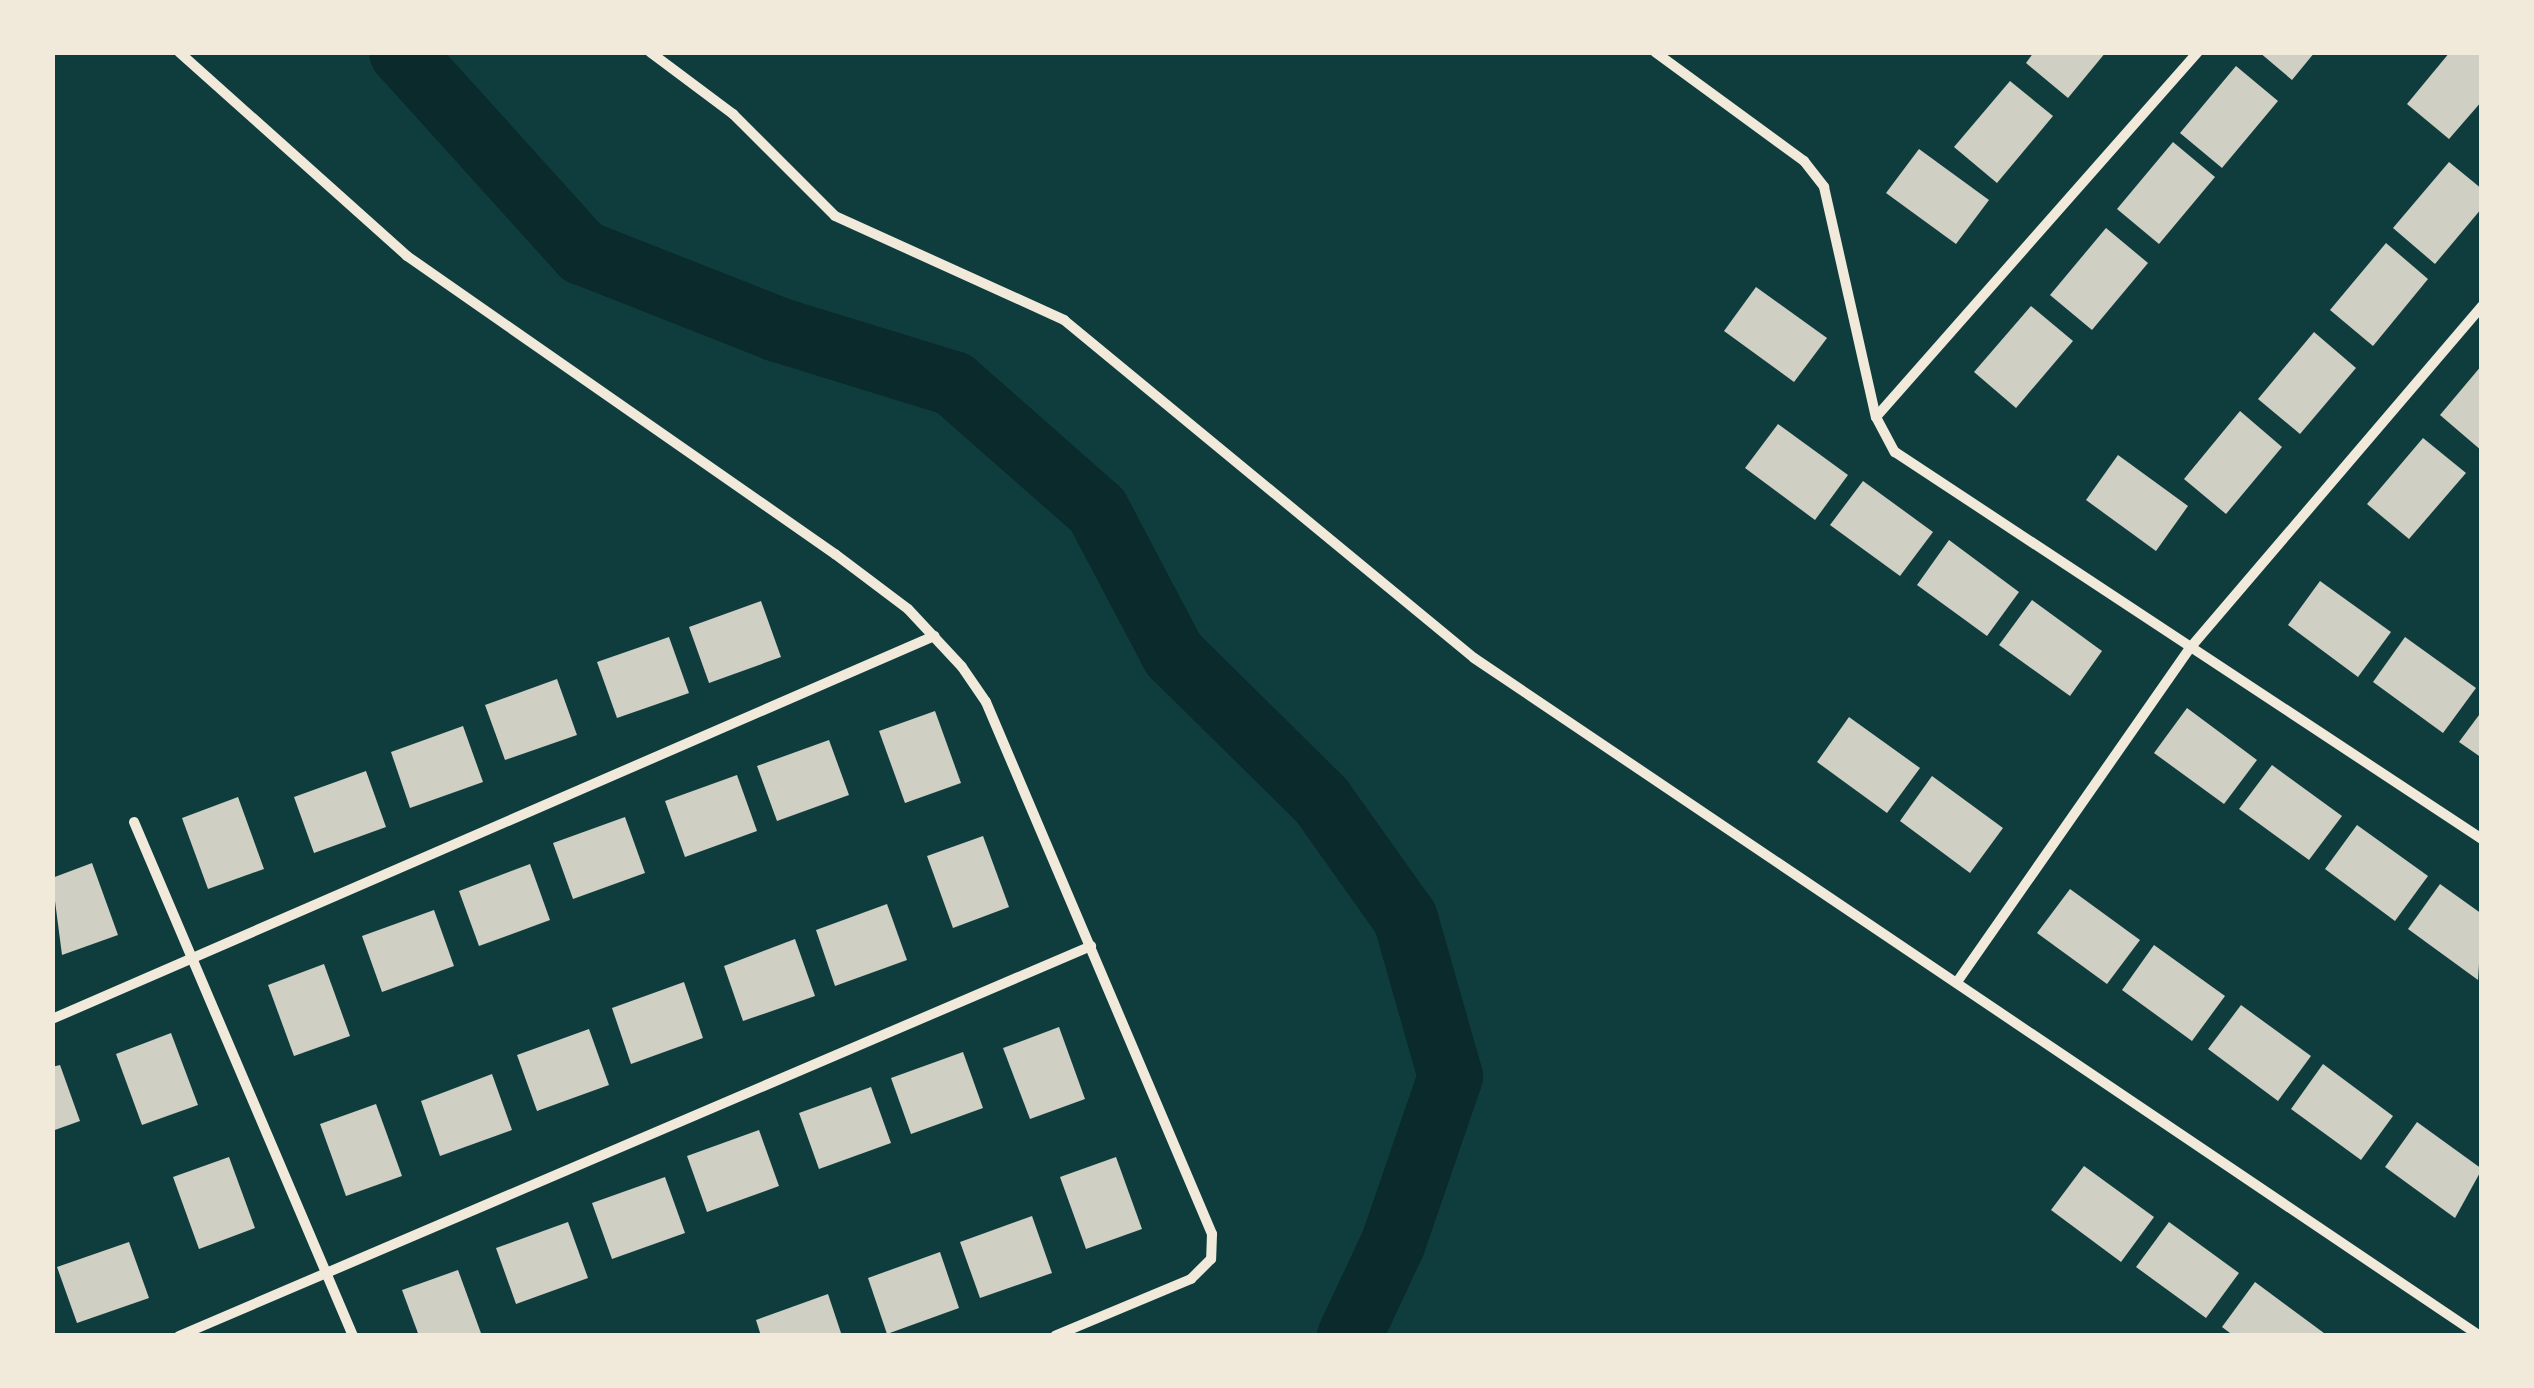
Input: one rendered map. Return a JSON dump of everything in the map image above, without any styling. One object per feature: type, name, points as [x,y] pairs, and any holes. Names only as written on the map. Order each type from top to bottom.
[{"type":"street","points":[[179,52],[407,256],[835,554],[934,636],[986,702],[1212,1234],[1211,1258],[1191,1279],[1055,1336]]},
{"type":"street","points":[[650,52],[733,114],[835,216],[1064,320],[1474,658],[2480,1336]]},
{"type":"street","points":[[1654,52],[1669,56],[1804,161],[1824,187],[1876,416],[1923,475],[2482,840]]},
{"type":"street","points":[[1876,416],[2198,52]]},
{"type":"street","points":[[1957,982],[2190,648],[2482,306]]},
{"type":"street","points":[[52,1019],[934,636]]},
{"type":"street","points":[[134,822],[353,1336]]},
{"type":"street","points":[[179,1336],[1090,946]]},
{"type":"building","points":[[2034,52],[2106,52],[2068,98],[2026,63]]},
{"type":"building","points":[[2259,52],[2315,52],[2292,80]]},
{"type":"building","points":[[2450,52],[2482,52],[2482,101],[2449,139],[2407,104]]},
{"type":"building","points":[[2236,66],[2278,101],[2222,168],[2180,133]]},
{"type":"building","points":[[2010,81],[2053,116],[1997,183],[1954,147]]},
{"type":"building","points":[[2173,142],[2215,177],[2159,244],[2117,209]]},
{"type":"building","points":[[1919,149],[1989,200],[1956,244],[1886,193]]},
{"type":"building","points":[[2449,162],[2482,189],[2482,208],[2435,264],[2393,228]]},
{"type":"building","points":[[2106,228],[2148,263],[2092,330],[2050,295]]},
{"type":"building","points":[[2386,243],[2428,279],[2373,346],[2330,310]]},
{"type":"building","points":[[1756,287],[1827,338],[1794,382],[1724,331]]},
{"type":"building","points":[[2031,306],[2073,341],[2016,408],[1974,372]]},
{"type":"building","points":[[2314,332],[2356,368],[2300,434],[2258,399]]},
{"type":"building","points":[[2482,365],[2482,451],[2440,415]]},
{"type":"building","points":[[2240,411],[2282,447],[2226,514],[2184,479]]},
{"type":"building","points":[[1778,424],[1848,475],[1815,520],[1745,468]]},
{"type":"building","points":[[2423,438],[2466,473],[2409,539],[2367,504]]},
{"type":"building","points":[[2118,455],[2188,506],[2156,551],[2086,500]]},
{"type":"building","points":[[1863,481],[1933,532],[1900,576],[1830,525]]},
{"type":"building","points":[[1949,540],[2019,592],[1987,636],[1917,585]]},
{"type":"building","points":[[2320,581],[2391,632],[2358,677],[2288,625]]},
{"type":"building","points":[[2032,600],[2102,651],[2070,696],[1999,645]]},
{"type":"building","points":[[761,601],[781,657],[709,683],[689,627]]},
{"type":"building","points":[[669,637],[689,693],[617,718],[597,662]]},
{"type":"building","points":[[2405,637],[2476,688],[2443,733],[2373,682]]},
{"type":"building","points":[[557,679],[577,735],[505,760],[485,705]]},
{"type":"building","points":[[2187,708],[2257,760],[2224,804],[2154,753]]},
{"type":"building","points":[[935,711],[961,783],[905,803],[879,731]]},
{"type":"building","points":[[2482,711],[2482,758],[2459,742]]},
{"type":"building","points":[[1849,717],[1920,768],[1887,813],[1817,762]]},
{"type":"building","points":[[463,726],[483,782],[410,808],[391,752]]},
{"type":"building","points":[[829,740],[849,795],[777,821],[757,766]]},
{"type":"building","points":[[2272,765],[2342,816],[2309,860],[2239,809]]},
{"type":"building","points":[[366,771],[386,827],[314,853],[294,797]]},
{"type":"building","points":[[737,775],[757,831],[685,857],[665,801]]},
{"type":"building","points":[[1932,776],[2003,828],[1970,873],[1900,821]]},
{"type":"building","points":[[238,797],[264,869],[208,889],[182,818]]},
{"type":"building","points":[[625,817],[645,873],[573,899],[553,843]]},
{"type":"building","points":[[2357,825],[2428,876],[2395,921],[2325,869]]},
{"type":"building","points":[[983,836],[1009,907],[953,928],[927,856]]},
{"type":"building","points":[[92,863],[118,935],[62,955],[52,878]]},
{"type":"building","points":[[530,864],[550,920],[479,946],[459,891]]},
{"type":"building","points":[[2440,884],[2482,914],[2478,980],[2408,929]]},
{"type":"building","points":[[2070,889],[2140,940],[2107,984],[2037,933]]},
{"type":"building","points":[[887,904],[907,960],[835,986],[816,930]]},
{"type":"building","points":[[434,910],[454,966],[382,992],[362,936]]},
{"type":"building","points":[[795,939],[815,996],[743,1021],[724,966]]},
{"type":"building","points":[[2154,945],[2225,996],[2192,1041],[2122,990]]},
{"type":"building","points":[[324,964],[350,1036],[294,1056],[268,985]]},
{"type":"building","points":[[684,982],[703,1038],[631,1064],[612,1008]]},
{"type":"building","points":[[2241,1005],[2311,1056],[2278,1101],[2208,1049]]},
{"type":"building","points":[[1059,1027],[1085,1099],[1030,1119],[1003,1048]]},
{"type":"building","points":[[589,1029],[609,1085],[537,1111],[517,1055]]},
{"type":"building","points":[[171,1033],[198,1105],[142,1125],[116,1054]]},
{"type":"building","points":[[963,1052],[983,1108],[911,1134],[891,1078]]},
{"type":"building","points":[[2323,1064],[2393,1116],[2361,1160],[2291,1109]]},
{"type":"building","points":[[60,1065],[80,1121],[52,1131],[52,1067]]},
{"type":"building","points":[[492,1074],[512,1130],[440,1156],[421,1101]]},
{"type":"building","points":[[871,1087],[891,1143],[819,1169],[799,1113]]},
{"type":"building","points":[[376,1104],[402,1176],[346,1196],[320,1124]]},
{"type":"building","points":[[2417,1122],[2482,1169],[2455,1218],[2385,1167]]},
{"type":"building","points":[[759,1130],[779,1186],[707,1212],[687,1156]]},
{"type":"building","points":[[229,1157],[255,1228],[199,1249],[173,1177]]},
{"type":"building","points":[[1116,1157],[1142,1229],[1086,1249],[1060,1177]]},
{"type":"building","points":[[2084,1166],[2154,1217],[2121,1262],[2051,1210]]},
{"type":"building","points":[[665,1177],[685,1233],[612,1259],[592,1203]]},
{"type":"building","points":[[1032,1216],[1052,1273],[980,1298],[960,1242]]},
{"type":"building","points":[[568,1222],[588,1278],[516,1304],[496,1248]]},
{"type":"building","points":[[2169,1222],[2239,1273],[2206,1318],[2136,1267]]},
{"type":"building","points":[[129,1242],[149,1298],[77,1323],[57,1267]]},
{"type":"building","points":[[940,1252],[959,1308],[887,1334],[868,1278]]},
{"type":"building","points":[[458,1270],[482,1336],[419,1336],[402,1290]]},
{"type":"building","points":[[2255,1282],[2328,1336],[2234,1336],[2222,1327]]},
{"type":"building","points":[[828,1294],[842,1336],[761,1336],[756,1320]]},
{"type":"waterway","points":[[401,52],[582,252],[777,329],[953,383],[1097,510],[1173,654],[1321,800],[1405,918],[1450,1076],[1392,1244],[1349,1336]]}]
